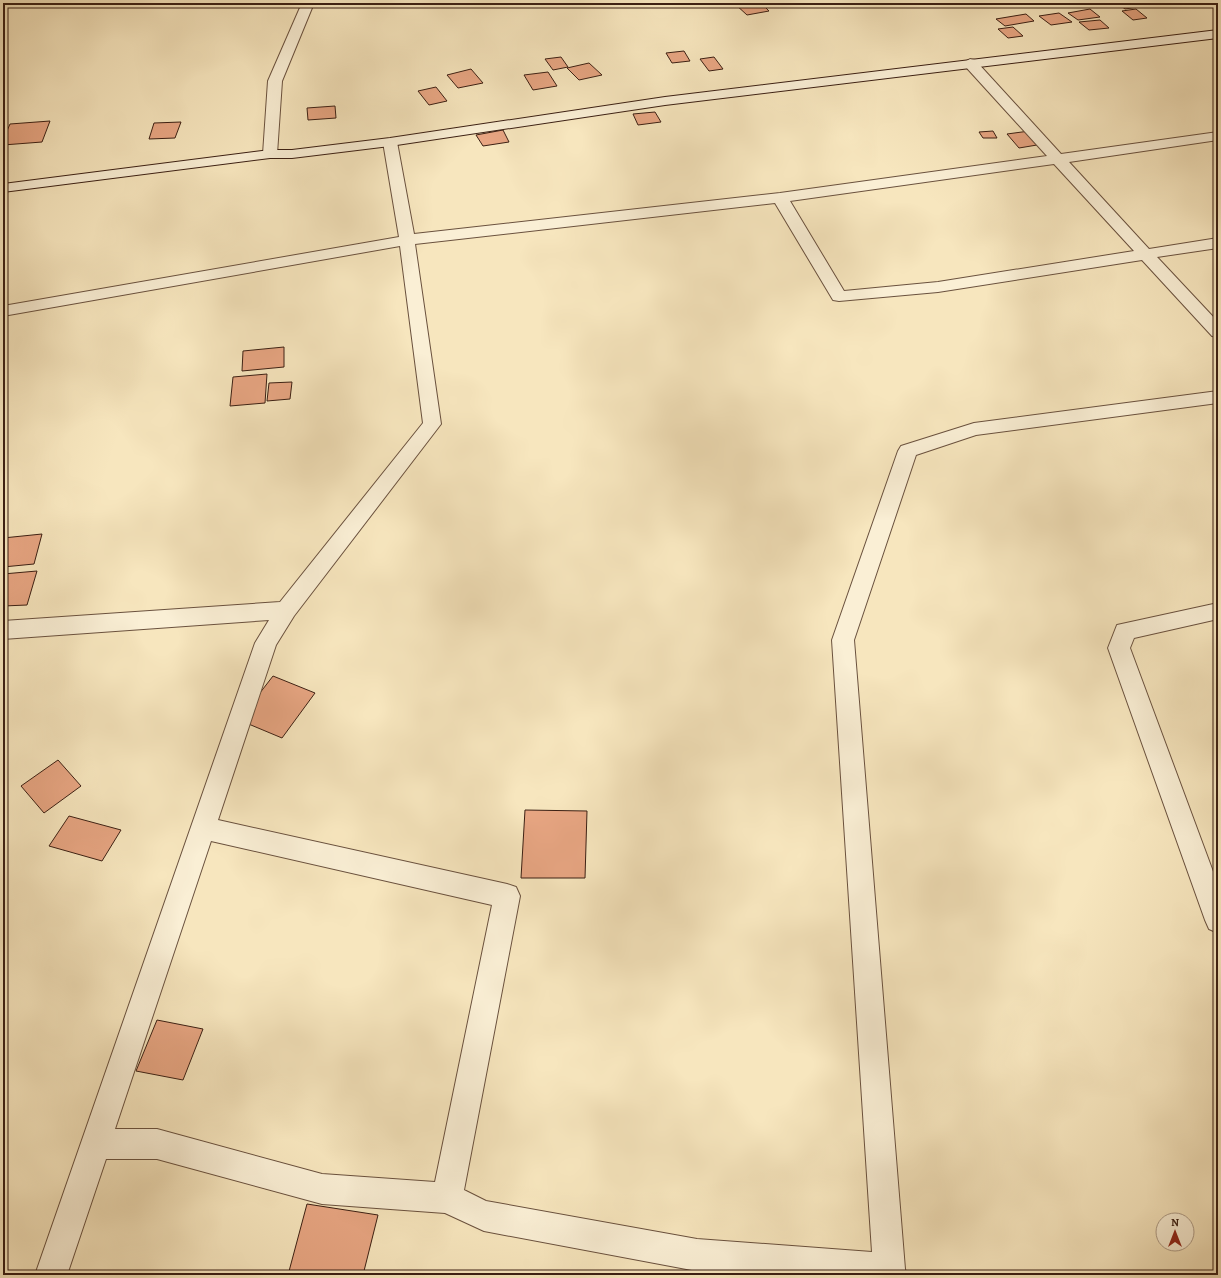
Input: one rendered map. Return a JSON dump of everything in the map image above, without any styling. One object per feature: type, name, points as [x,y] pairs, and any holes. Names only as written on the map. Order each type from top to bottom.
[{"type":"street","points":[[270,154],[275,81],[308,3]]},
{"type":"street","points":[[3,188],[270,154],[292,154],[390,142],[665,101],[1218,34]]},
{"type":"street","points":[[970,63],[1058,157],[1143,254],[1218,332]]},
{"type":"street","points":[[3,311],[407,240],[780,198],[1058,157],[1218,136]]},
{"type":"street","points":[[51,1275],[266,643],[286,610],[432,424],[407,240],[390,142]]},
{"type":"street","points":[[780,198],[839,296],[938,287],[1218,243]]},
{"type":"street","points":[[96,1144],[157,1144],[322,1189],[446,1198],[484,1216],[697,1255],[890,1272],[843,640],[908,451],[974,429],[1218,397]]},
{"type":"street","points":[[3,630],[286,610]]},
{"type":"street","points":[[1218,611],[1125,631],[1120,648],[1218,920]]},
{"type":"street","points":[[204,828],[507,896],[446,1198]]},
{"type":"building","points":[[761,3],[769,11],[747,15],[735,4]]},
{"type":"building","points":[[774,3],[798,3],[799,4],[779,7]]},
{"type":"building","points":[[1117,3],[1148,3],[1151,5],[1125,9]]},
{"type":"building","points":[[1090,9],[1100,17],[1078,20],[1068,13]]},
{"type":"building","points":[[1136,9],[1147,18],[1133,20],[1122,11]]},
{"type":"building","points":[[1059,13],[1072,22],[1051,25],[1039,16]]},
{"type":"building","points":[[1026,14],[1034,21],[1005,26],[996,19]]},
{"type":"building","points":[[1100,20],[1109,28],[1089,30],[1079,22]]},
{"type":"building","points":[[1013,27],[1023,36],[1008,38],[998,29]]},
{"type":"building","points":[[684,51],[690,61],[672,63],[666,53]]},
{"type":"building","points":[[561,57],[568,67],[553,70],[545,59]]},
{"type":"building","points":[[714,57],[723,69],[709,71],[700,59]]},
{"type":"building","points":[[589,63],[602,75],[579,80],[567,68]]},
{"type":"building","points":[[471,69],[483,83],[458,88],[447,75]]},
{"type":"building","points":[[548,72],[557,86],[533,90],[524,75]]},
{"type":"building","points":[[436,87],[447,101],[429,105],[418,91]]},
{"type":"building","points":[[335,106],[336,118],[308,120],[307,108]]},
{"type":"building","points":[[655,112],[661,122],[638,125],[633,114]]},
{"type":"building","points":[[50,121],[42,142],[3,145],[3,140],[10,124]]},
{"type":"building","points":[[181,122],[175,138],[149,139],[154,123]]},
{"type":"building","points":[[503,130],[509,142],[483,146],[476,135]]},
{"type":"building","points":[[1037,130],[1049,143],[1019,148],[1007,134]]},
{"type":"building","points":[[993,131],[997,138],[983,138],[979,132]]},
{"type":"building","points":[[284,347],[284,367],[242,371],[243,351]]},
{"type":"building","points":[[267,374],[265,403],[230,406],[233,377]]},
{"type":"building","points":[[292,382],[290,399],[267,401],[269,383]]},
{"type":"building","points":[[42,534],[34,564],[3,567],[3,538]]},
{"type":"building","points":[[37,571],[27,605],[3,606],[3,574]]},
{"type":"building","points":[[273,676],[315,693],[282,738],[239,720]]},
{"type":"building","points":[[58,760],[81,786],[44,813],[21,786]]},
{"type":"building","points":[[525,810],[587,811],[585,878],[521,878]]},
{"type":"building","points":[[69,816],[121,830],[102,861],[49,846]]},
{"type":"building","points":[[157,1020],[203,1029],[183,1080],[136,1071]]},
{"type":"building","points":[[307,1204],[378,1215],[363,1275],[288,1275]]}]
